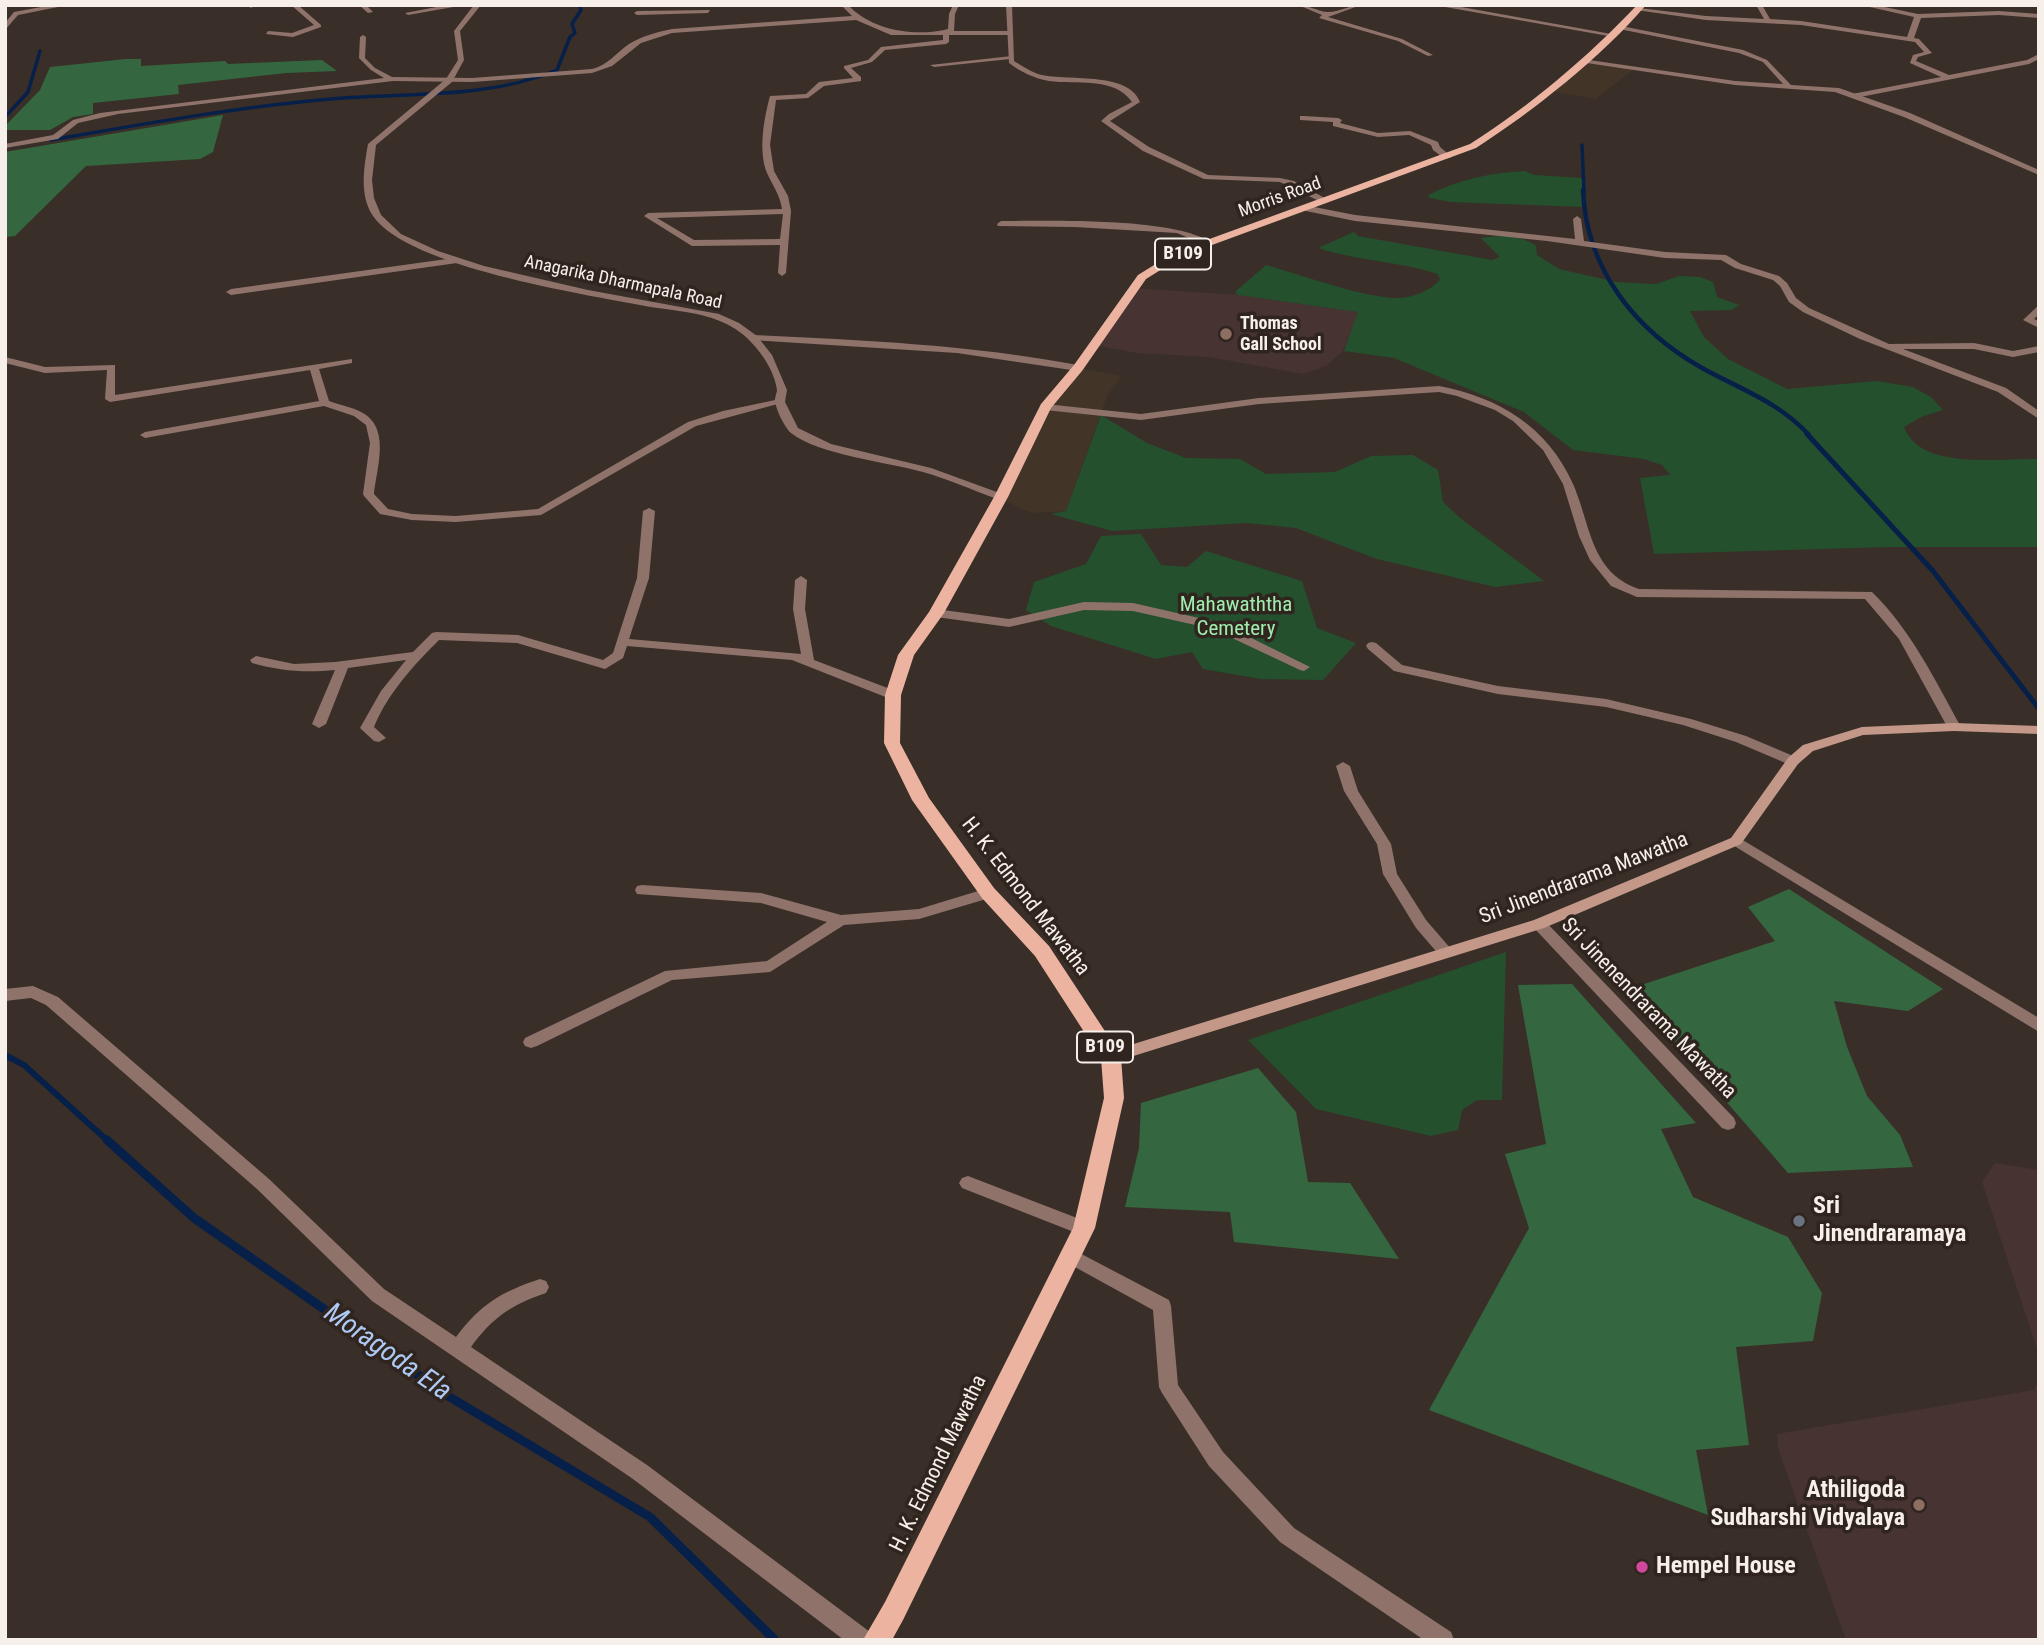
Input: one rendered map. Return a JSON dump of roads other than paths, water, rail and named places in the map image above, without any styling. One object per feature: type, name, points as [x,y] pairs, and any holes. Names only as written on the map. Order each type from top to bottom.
[{"type":"main road","name":"Morris Road","points":[[1001,497],[1045,407],[1077,368],[1142,276],[1171,258],[1208,243],[1448,157],[1493,135],[1617,32],[1640,8]]},
{"type":"main road","name":"H. K. Edmond Mawatha","points":[[876,1640],[894,1611],[1084,1228],[1114,1098],[1111,1057],[1042,951],[988,893],[921,800],[892,743],[893,695],[906,655],[936,613],[1001,497]]},
{"type":"main road","points":[[1736,841],[1793,761],[1808,748],[1862,731],[1954,727],[2038,730]]},
{"type":"main road","name":"Sri Jinendrarama Mawatha","points":[[1111,1057],[1539,924],[1736,841]]},
{"type":"street","points":[[5,28],[16,13],[65,5]]},
{"type":"street","points":[[268,33],[293,35],[319,26],[294,5]]},
{"type":"street","points":[[362,5],[370,12]]},
{"type":"street","points":[[408,13],[462,5]]},
{"type":"street","points":[[454,261],[404,238],[377,217],[366,182],[372,144],[449,80],[461,60],[457,31],[478,5]]},
{"type":"street","points":[[850,5],[846,7],[857,18],[891,33],[1008,33]]},
{"type":"street","points":[[782,273],[787,211],[784,196],[770,171],[766,145],[773,98],[808,96],[822,84],[858,79],[846,67],[870,61],[883,48],[946,42],[956,5]]},
{"type":"street","points":[[1009,5],[1011,62],[1022,71],[1037,77],[1117,86],[1135,98],[1136,102],[1131,108],[1110,115],[1105,121],[1146,149],[1206,177],[1280,180],[1326,201]]},
{"type":"street","points":[[1301,5],[1326,15]]},
{"type":"street","points":[[1359,5],[1321,17],[1400,40],[1430,55]]},
{"type":"street","points":[[1437,5],[1741,51],[1765,61],[1788,85]]},
{"type":"street","points":[[1759,5],[1768,21]]},
{"type":"street","points":[[1864,5],[1918,16],[1986,13],[2039,16]]},
{"type":"street","points":[[637,13],[710,8],[700,29]]},
{"type":"street","points":[[1640,8],[1706,18],[1768,21],[1920,41],[1929,53],[1915,56],[1912,62],[1947,76]]},
{"type":"street","points":[[1910,39],[1918,16]]},
{"type":"street","points":[[5,146],[55,137],[63,127],[78,119],[393,79],[449,80],[550,74],[609,67],[629,47],[653,34],[857,18]]},
{"type":"street","points":[[363,37],[362,58],[373,69],[393,79]]},
{"type":"street","points":[[1855,96],[2029,62],[2039,56]]},
{"type":"street","points":[[934,65],[1010,57]]},
{"type":"street","points":[[1582,61],[1735,83],[1836,90],[2039,173]]},
{"type":"street","points":[[1303,118],[1338,120],[1336,124],[1378,135],[1416,134],[1435,144],[1436,148],[1448,157]]},
{"type":"street","points":[[1304,208],[1355,218],[1665,255],[1723,257],[1738,266],[1776,278],[1784,285],[1792,300],[1806,310],[1887,346],[2002,390],[2039,416]]},
{"type":"street","points":[[785,242],[692,243],[648,216],[787,211]]},
{"type":"street","points":[[1577,219],[1584,244]]},
{"type":"street","points":[[1001,223],[1178,231],[1208,243]]},
{"type":"street","points":[[231,292],[454,261]]},
{"type":"street","name":"Anagarika Dharmapala Road","points":[[454,261],[571,289],[716,316],[754,338],[769,357],[782,390],[780,402],[794,430],[827,446],[928,470],[1001,497]]},
{"type":"street","points":[[2037,310],[2028,320],[2039,325]]},
{"type":"street","points":[[754,338],[939,346],[1013,355],[1077,368]]},
{"type":"street","points":[[1887,346],[1974,346],[2013,354],[2039,349]]},
{"type":"street","points":[[5,360],[45,370],[112,367],[110,399],[349,361]]},
{"type":"street","points":[[314,368],[325,403]]},
{"type":"street","points":[[1045,407],[1141,417],[1259,401],[1439,389],[1463,392],[1523,424],[1546,447],[1568,483],[1587,546],[1614,583],[1637,593],[1868,595],[1880,605],[1929,680],[1954,727]]},
{"type":"street","points":[[145,435],[325,403],[358,414],[371,424],[375,443],[368,494],[384,512],[412,517],[456,519],[541,512],[692,424],[727,413],[780,402]]},
{"type":"street","points":[[379,738],[367,728],[372,715],[416,655],[436,636],[518,639],[605,665],[619,655],[643,578],[649,511]]},
{"type":"street","points":[[801,580],[799,609],[808,660]]},
{"type":"street","points":[[936,613],[1009,623],[1084,606],[1133,607],[1217,626],[1304,667]]},
{"type":"street","points":[[622,642],[794,656],[893,695]]},
{"type":"street","points":[[1372,646],[1398,668],[1498,690],[1606,703],[1686,722],[1741,739],[1793,761]]},
{"type":"street","points":[[256,660],[266,664],[317,668],[416,655]]},
{"type":"street","points":[[319,724],[344,665]]},
{"type":"street","points":[[1343,766],[1350,792],[1384,844],[1390,873],[1421,924],[1446,953]]},
{"type":"street","points":[[1736,841],[2039,1026]]},
{"type":"street","points":[[642,890],[761,898],[841,920],[919,914],[988,893]]},
{"type":"street","points":[[531,1042],[670,975],[770,966],[841,920]]},
{"type":"street","name":"Sri Jinenendrarama Mawatha","points":[[1539,924],[1728,1122]]},
{"type":"street","points":[[5,995],[33,992],[52,1001],[263,1184],[378,1295],[640,1472],[862,1640]]},
{"type":"street","points":[[968,1183],[1084,1228]]},
{"type":"street","points":[[1070,1256],[1162,1306],[1169,1387],[1216,1459],[1287,1535],[1443,1640]]},
{"type":"street","points":[[458,1349],[497,1304],[540,1287]]},
{"type":"waterway","points":[[51,140],[261,107],[331,99],[474,91],[530,80],[557,70],[570,37],[575,33],[572,24],[581,10],[580,5]]},
{"type":"waterway","points":[[5,117],[28,92],[40,51]]},
{"type":"waterway","points":[[1582,145],[1584,192]]},
{"type":"waterway","points":[[1583,190],[1586,219],[1593,246],[1618,294],[1636,316],[1678,353],[1772,405],[1809,435]]},
{"type":"waterway","points":[[1807,434],[1933,571],[2039,709]]},
{"type":"waterway","name":"Moragoda Ela","points":[[5,1055],[24,1065],[109,1142]]},
{"type":"waterway","name":"Moragoda Ela","points":[[107,1140],[194,1218],[448,1396],[650,1517],[775,1640]]},
{"type":"place","name":"Thomas Gall School","points":[[1226,334]]},
{"type":"place","name":"Sri Jinendraramaya","points":[[1799,1221]]},
{"type":"place","name":"Athiligoda Sudharshi Vidyalaya","points":[[1919,1505]]},
{"type":"place","name":"Hempel House","points":[[1642,1567]]},
{"type":"park label","name":"Mahawaththa Cemetery","points":[[1236,618]]}]
